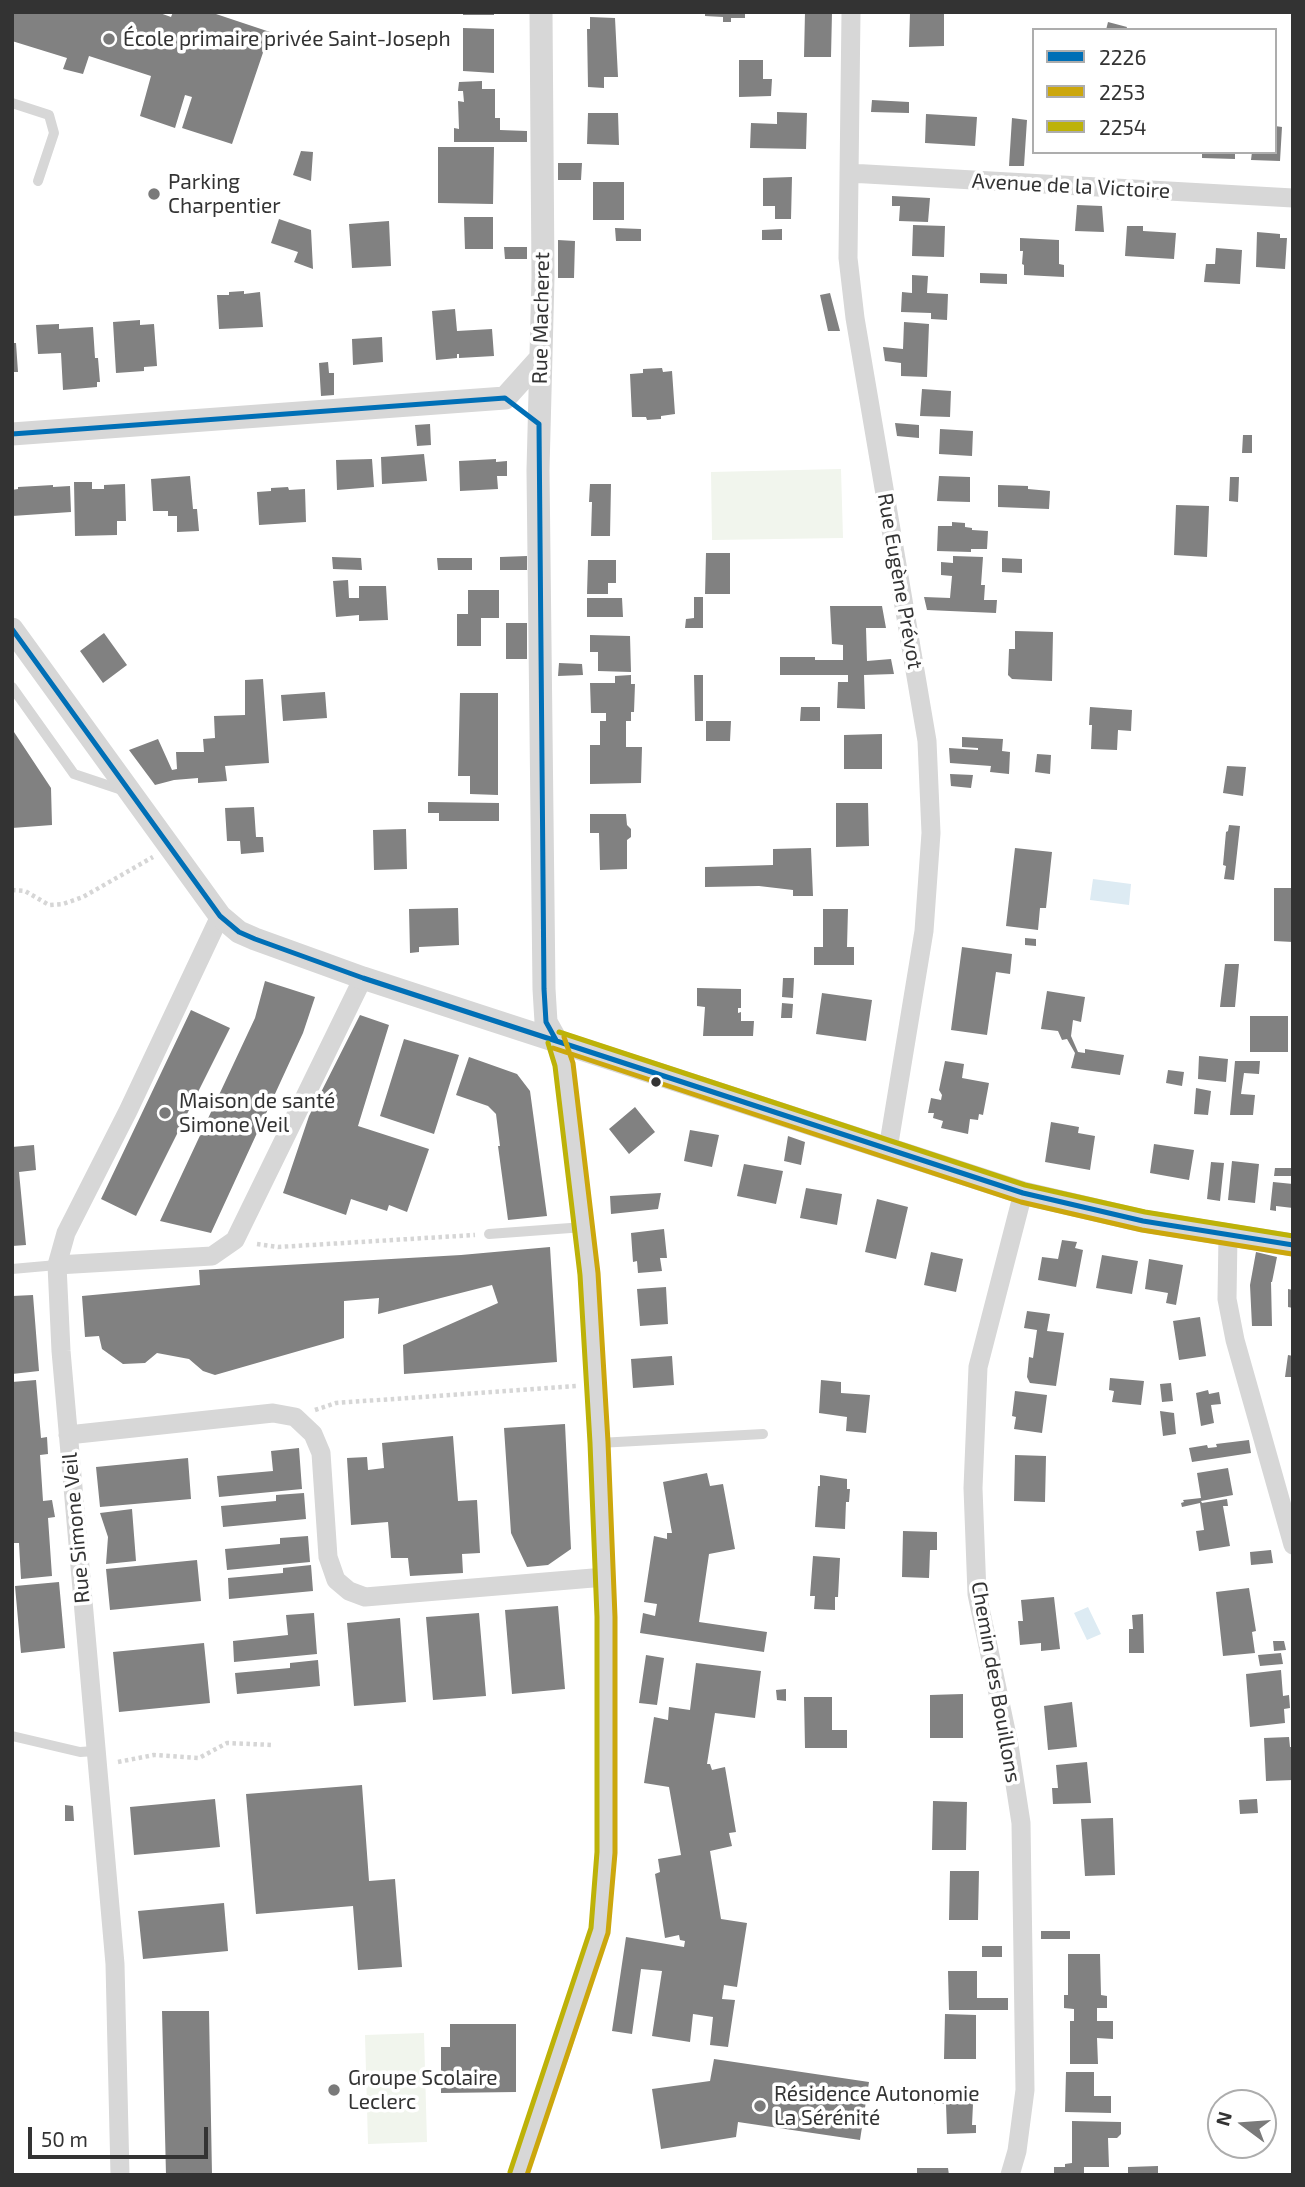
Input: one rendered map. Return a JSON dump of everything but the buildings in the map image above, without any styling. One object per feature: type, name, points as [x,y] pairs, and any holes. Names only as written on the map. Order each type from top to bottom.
[{"type":"street","name":"Rue Macheret","points":[[541,12],[543,277],[539,424],[544,989],[546,1022],[556,1040]]},
{"type":"street","name":"Rue Eugène Prévot","points":[[851,12],[848,258],[855,318],[928,741],[931,833],[924,931],[888,1149]]},
{"type":"street","name":"Avenue de la Victoire","points":[[849,173],[1293,198]]},
{"type":"street","points":[[505,398],[540,359]]},
{"type":"street","points":[[12,434],[505,398],[539,424]]},
{"type":"street","points":[[12,629],[220,916],[239,932],[363,978],[1023,1193],[1143,1221],[1293,1245]]},
{"type":"street","name":"Rue Simone Veil","points":[[120,2175],[117,1988],[61,1351],[57,1265],[66,1233],[128,1111],[220,916]]},
{"type":"street","points":[[57,1265],[212,1256],[235,1240],[363,978]]},
{"type":"street","points":[[518,2175],[600,1930],[606,1852],[607,1642],[596,1386],[584,1227],[565,1063],[556,1040]]},
{"type":"street","name":"Chemin des Bouillons","points":[[1010,2175],[1017,2151],[1025,2090],[1021,1823],[1009,1745],[976,1594],[973,1488],[978,1367],[1023,1193]]},
{"type":"street","points":[[1228,1235],[1227,1299],[1235,1340],[1293,1545]]},
{"type":"street","points":[[68,1435],[273,1413],[295,1417],[313,1434],[321,1453],[328,1557],[336,1580],[349,1591],[365,1597],[604,1577]]},
{"type":"lane","points":[[12,103],[49,115],[54,133],[38,181]]},
{"type":"lane","points":[[12,687],[74,774],[133,794]]},
{"type":"lane","points":[[489,1234],[584,1227]]},
{"type":"lane","points":[[12,1269],[57,1265]]},
{"type":"lane","points":[[599,1443],[763,1434]]},
{"type":"lane","points":[[12,1736],[80,1752],[96,1759]]},
{"type":"path","points":[[12,890],[25,891],[50,905],[63,904],[83,897],[171,847]]},
{"type":"path","points":[[235,1240],[278,1247],[489,1234]]},
{"type":"path","points":[[295,1417],[336,1402],[577,1385],[596,1386]]},
{"type":"path","points":[[96,1759],[154,1755],[199,1758],[227,1742],[273,1745]]},
{"type":"shaded area","points":[[841,469],[843,538],[712,540],[711,472]]},
{"type":"shaded area","points":[[1093,879],[1131,884],[1129,905],[1090,900]]},
{"type":"shaded area","points":[[1088,1607],[1101,1634],[1087,1640],[1074,1613]]},
{"type":"shaded area","points":[[424,2033],[427,2142],[368,2144],[365,2035]]},
{"type":"transit line","name":"2226","points":[[12,434],[505,398],[539,424],[544,989],[546,1022],[556,1040]]},
{"type":"transit line","name":"2226","points":[[12,629],[220,916],[239,932],[363,978],[1023,1193],[1143,1221],[1293,1245]]},
{"type":"transit line","name":"2254","points":[[559,1032],[1025,1185],[1145,1212],[1293,1236]]},
{"type":"transit line","name":"2253","points":[[527,2175],[608,1933],[615,1853],[615,1617],[598,1273],[573,1063],[564,1037]]},
{"type":"transit line","name":"2254","points":[[510,2172],[591,1928],[597,1852],[597,1617],[580,1275],[555,1066],[548,1043]]},
{"type":"transit line","name":"2253","points":[[553,1048],[1021,1202],[1142,1230],[1292,1254]]},
{"type":"place","name":"École primaire privée Saint-Joseph","points":[[109,39]]},
{"type":"place","name":"Parking Charpentier","points":[[154,194]]},
{"type":"place","name":"Maison de santé Simone Veil","points":[[165,1113]]},
{"type":"place","name":"Groupe Scolaire Leclerc","points":[[334,2090]]},
{"type":"place","name":"Résidence Autonomie La Sérénité","points":[[760,2106]]}]
